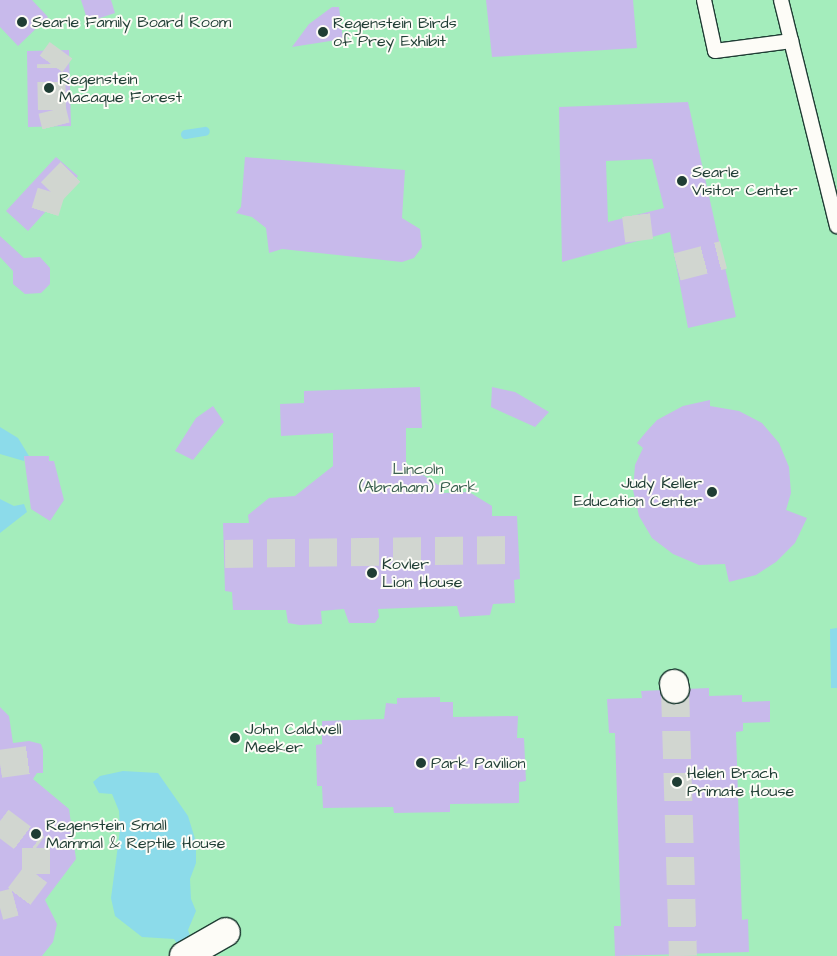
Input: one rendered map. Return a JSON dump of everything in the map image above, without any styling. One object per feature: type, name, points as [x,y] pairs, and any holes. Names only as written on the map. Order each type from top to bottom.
[{"type":"street","points":[[184,956],[226,932]]},
{"type":"lane","points":[[704,0],[715,51],[791,41]]},
{"type":"lane","points":[[781,0],[837,226]]},
{"type":"green space","name":"Lincoln (Abraham) Park","points":[[0,0],[837,0],[837,956],[0,956]]},
{"type":"water","points":[[0,427],[18,438],[29,456],[24,456],[24,461],[0,454]]},
{"type":"water","points":[[0,499],[14,506],[24,504],[27,512],[0,533]]},
{"type":"water","points":[[837,628],[837,688],[831,688],[830,629]]},
{"type":"water","points":[[123,771],[158,773],[188,816],[196,842],[196,863],[190,879],[191,899],[196,911],[188,930],[197,956],[185,956],[174,939],[142,937],[115,916],[111,898],[120,830],[119,811],[112,794],[99,793],[93,782],[100,776]]},
{"type":"building","name":"Searle Family Board Room","points":[[0,0],[32,0],[48,17],[18,46],[0,27]]},
{"type":"building","points":[[81,0],[111,0],[115,13],[88,22]]},
{"type":"building","points":[[486,0],[633,0],[637,48],[492,57]]},
{"type":"building","name":"Regenstein Birds of Prey Exhibit","points":[[332,7],[339,7],[343,39],[292,47],[309,24]]},
{"type":"building","name":"Regenstein Macaque Forest","points":[[69,50],[71,126],[28,127],[27,51]]},
{"type":"building","name":"Searle Visitor Center","points":[[688,102],[736,317],[688,328],[670,232],[562,262],[559,107]],"holes":[[[652,159],[664,208],[608,222],[606,161]]]},
{"type":"building","points":[[56,157],[78,176],[28,231],[6,211]]},
{"type":"building","points":[[245,157],[405,170],[402,218],[420,229],[422,247],[414,258],[402,262],[282,249],[269,253],[266,228],[252,217],[236,213],[241,207]]},
{"type":"building","points":[[0,236],[24,258],[40,257],[50,268],[50,284],[41,293],[25,294],[13,284],[13,271],[0,257]]},
{"type":"building","name":"Kovler Lion House","points":[[420,387],[422,428],[406,428],[406,464],[443,488],[443,493],[469,492],[492,506],[492,516],[517,516],[520,579],[514,580],[515,603],[493,604],[490,615],[460,617],[457,606],[378,609],[379,617],[375,623],[349,623],[344,609],[321,611],[322,624],[300,625],[288,623],[286,610],[233,610],[232,592],[225,591],[223,523],[249,523],[248,515],[269,498],[295,496],[333,466],[333,433],[281,436],[280,404],[304,403],[304,391]]},
{"type":"building","points":[[492,387],[515,392],[549,412],[535,427],[491,407]]},
{"type":"building","name":"Judy Keller Education Center","points":[[710,400],[710,406],[739,411],[762,423],[779,443],[789,467],[791,493],[786,510],[807,518],[795,543],[776,562],[756,575],[729,582],[725,564],[699,565],[673,554],[652,538],[639,516],[633,490],[635,465],[643,448],[637,443],[646,432],[657,420],[683,406]]},
{"type":"building","points":[[213,406],[224,422],[193,460],[175,451],[196,418]]},
{"type":"building","points":[[24,456],[49,456],[49,461],[54,461],[64,500],[50,521],[31,509]]},
{"type":"building","name":"Helen Brach Primate House","points":[[709,688],[709,696],[742,695],[742,702],[770,701],[770,722],[743,723],[743,731],[736,732],[742,920],[748,919],[749,952],[615,956],[614,926],[621,926],[615,733],[609,733],[607,699],[642,698],[641,691]]},
{"type":"building","name":"Park Pavilion","points":[[440,697],[440,702],[453,702],[453,717],[518,716],[517,738],[524,738],[526,781],[519,782],[519,803],[450,804],[450,812],[394,813],[393,807],[323,808],[322,786],[317,786],[316,745],[322,744],[322,721],[384,719],[386,703],[397,704],[397,698]]},
{"type":"building","name":"Regenstein Small Mammal & Reptile House","points":[[0,707],[9,716],[13,743],[29,741],[41,744],[43,750],[43,773],[37,773],[33,779],[69,809],[76,859],[45,900],[57,924],[53,942],[42,956],[0,956]]},
{"type":"waterway","points":[[185,134],[205,131]]},
{"type":"tunnel","points":[[56,126],[52,110],[51,64],[61,50]]},
{"type":"tunnel","points":[[45,212],[51,192],[71,171]]},
{"type":"tunnel","points":[[636,215],[639,241]]},
{"type":"tunnel","points":[[677,267],[723,255]]},
{"type":"tunnel","points":[[225,554],[519,550]]},
{"type":"tunnel","points":[[675,689],[683,956]]},
{"type":"tunnel","points":[[0,764],[35,759]]},
{"type":"tunnel","points":[[0,821],[36,848],[36,874],[15,902],[0,906]]},
{"type":"place","name":"Searle Family Board Room","points":[[22,22]]},
{"type":"place","name":"Regenstein Birds of Prey Exhibit","points":[[323,32]]},
{"type":"place","name":"Regenstein Macaque Forest","points":[[49,88]]},
{"type":"place","name":"Searle Visitor Center","points":[[682,181]]},
{"type":"place","name":"Judy Keller Education Center","points":[[712,492]]},
{"type":"place","name":"Kovler Lion House","points":[[372,573]]},
{"type":"place","name":"John Caldwell Meeker","points":[[235,738]]},
{"type":"place","name":"Park Pavilion","points":[[421,763]]},
{"type":"place","name":"Helen Brach Primate House","points":[[677,782]]},
{"type":"place","name":"Regenstein Small Mammal & Reptile House","points":[[36,834]]}]
